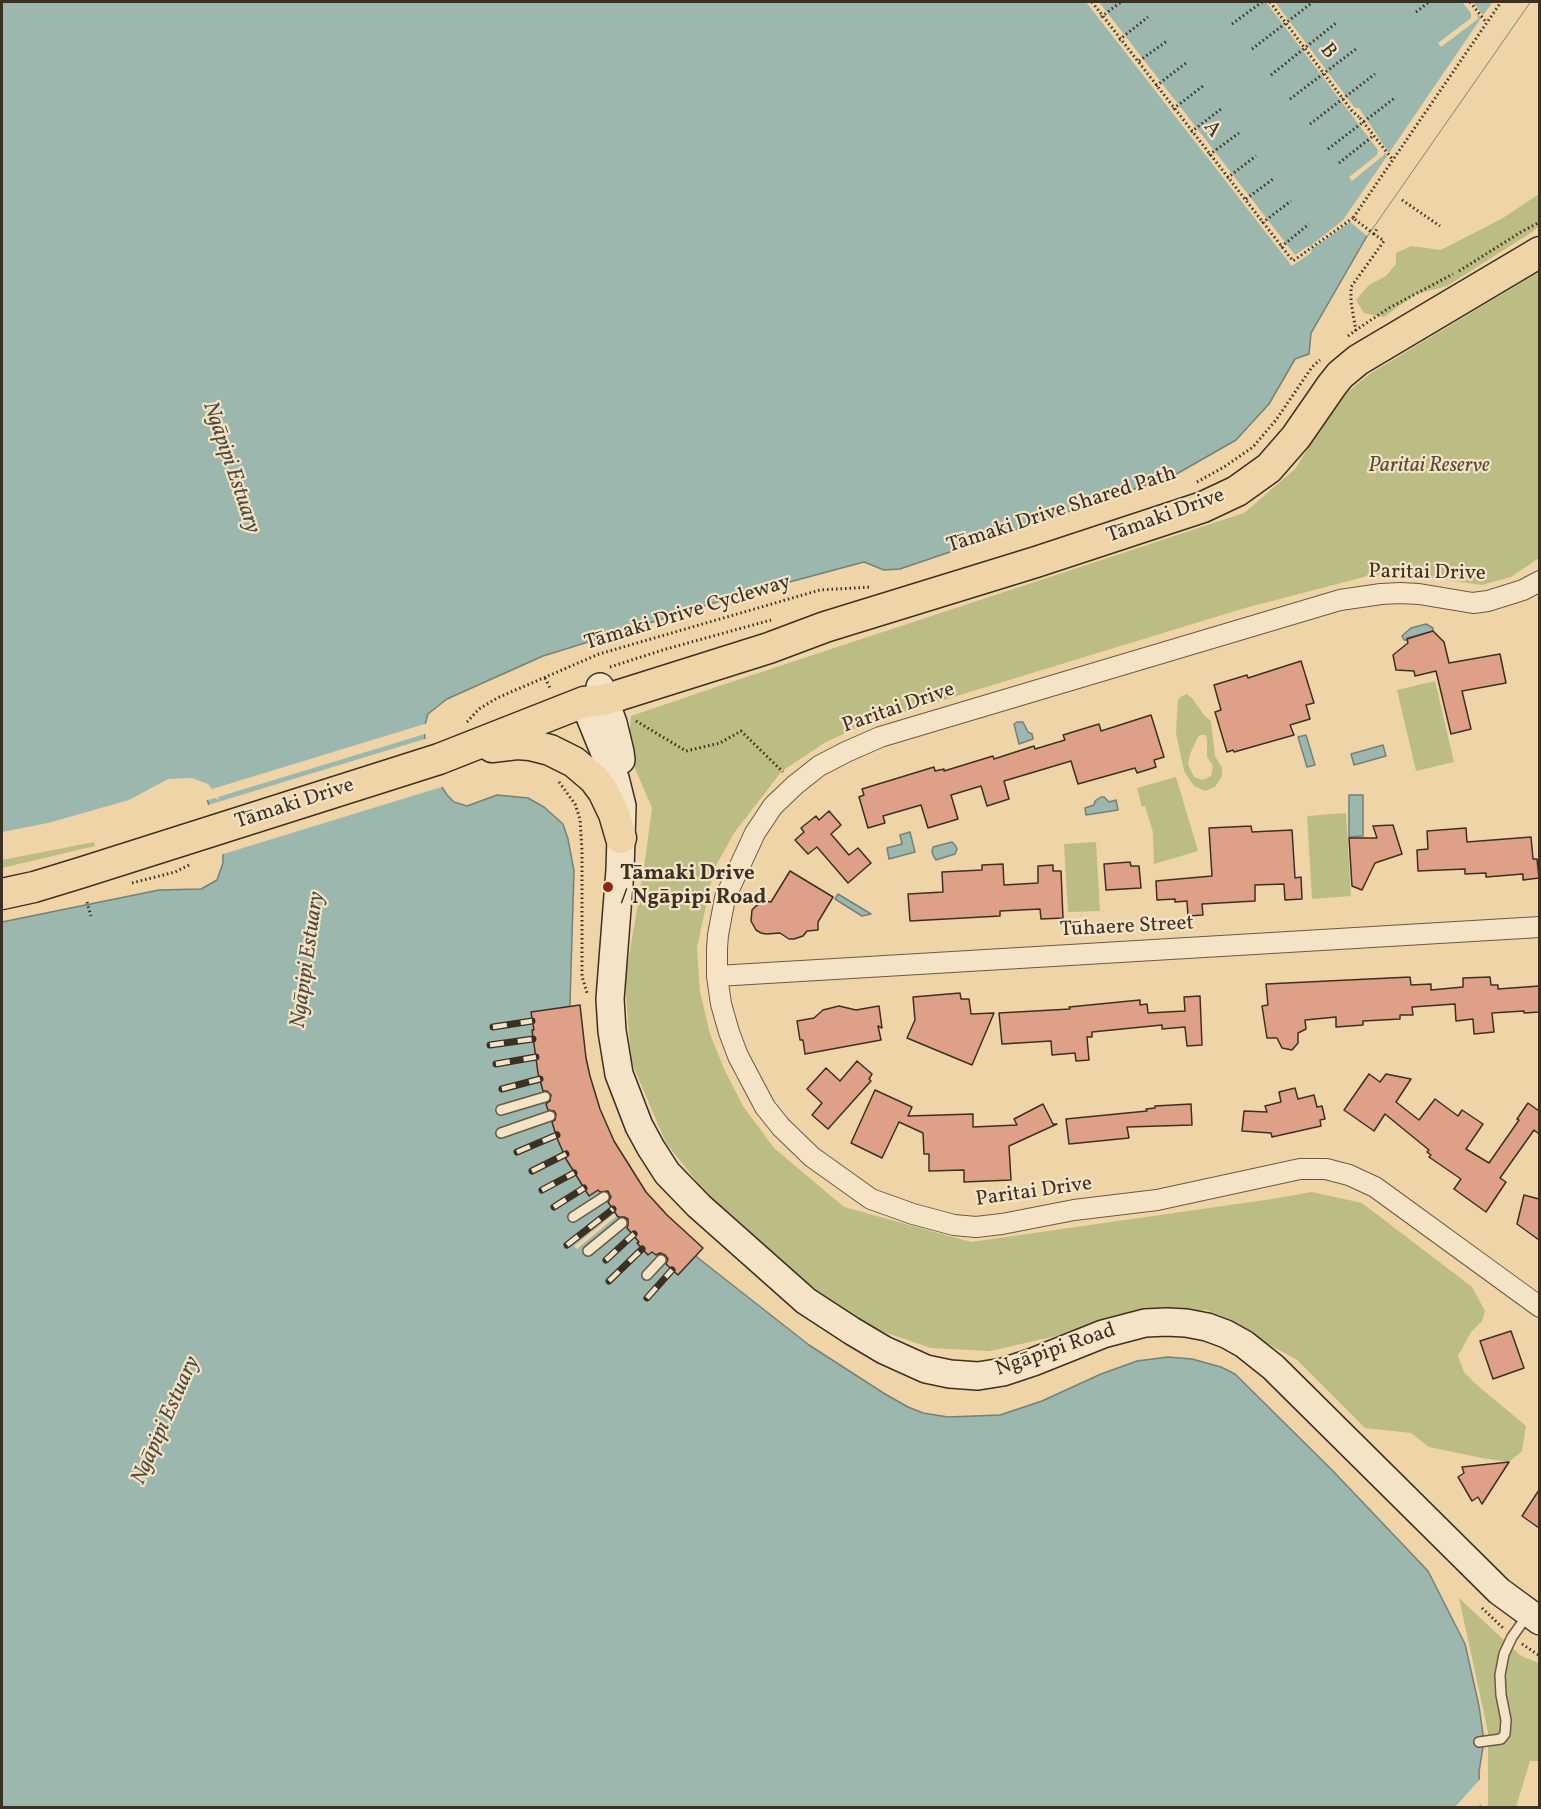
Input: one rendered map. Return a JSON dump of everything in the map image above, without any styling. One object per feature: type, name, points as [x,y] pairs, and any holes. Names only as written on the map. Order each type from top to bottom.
[{"type":"main road","name":"Tāmaki Drive","points":[[2,894],[63,878],[439,759],[467,736],[596,696],[769,648],[825,627],[1166,520],[1222,499],[1269,468],[1296,437],[1362,342],[1539,252]]},
{"type":"main road","name":"Ngāpipi Road","points":[[596,696],[613,723],[620,752],[621,838],[610,999],[615,1054],[628,1102],[639,1126],[667,1173],[699,1206],[807,1301],[884,1350],[926,1369],[978,1376],[1003,1372],[1103,1334],[1145,1323],[1186,1323],[1226,1334],[1244,1344],[1274,1367],[1499,1591],[1534,1617]]},
{"type":"main road","points":[[467,736],[530,745],[567,757],[594,779],[603,791],[614,814],[621,838]]},
{"type":"street","name":"Paritai Drive","points":[[1539,580],[1513,594],[1473,603],[1400,593],[1340,600],[880,737],[846,752],[819,766],[795,785],[773,807],[755,833],[726,898],[718,935],[717,976],[721,1004],[729,1032],[742,1064],[765,1107],[781,1127],[812,1157],[871,1199],[954,1226],[989,1226],[1074,1210],[1158,1200],[1300,1169],[1326,1169],[1356,1177],[1375,1187],[1539,1307]]},
{"type":"street","name":"Tūhaere Street","points":[[717,976],[1539,927]]},
{"type":"lane","points":[[501,1110],[545,1097]]},
{"type":"lane","points":[[501,1132],[550,1116]]},
{"type":"lane","points":[[573,1217],[604,1197]]},
{"type":"lane","points":[[588,1251],[622,1223]]},
{"type":"lane","points":[[647,1275],[661,1260]]},
{"type":"lane","points":[[1479,1742],[1501,1739],[1504,1734],[1506,1719],[1500,1674],[1504,1654],[1512,1636],[1534,1617]]},
{"type":"path","name":"A","points":[[1092,2],[1293,261],[1353,218]]},
{"type":"path","points":[[1101,17],[1121,2]]},
{"type":"path","points":[[1232,24],[1262,2]]},
{"type":"path","name":"B","points":[[1270,2],[1352,111],[1393,160]]},
{"type":"path","points":[[1252,49],[1312,2]]},
{"type":"path","points":[[1416,12],[1429,2]]},
{"type":"path","points":[[1470,2],[1486,22]]},
{"type":"path","points":[[1362,342],[1351,302],[1351,287],[1384,241],[1353,218],[1501,2]]},
{"type":"path","points":[[1119,40],[1148,17]]},
{"type":"path","points":[[1271,75],[1336,23]]},
{"type":"path","points":[[1137,63],[1167,41]]},
{"type":"path","points":[[1290,99],[1356,49]]},
{"type":"path","points":[[1156,86],[1186,63]]},
{"type":"path","points":[[1310,124],[1375,74]]},
{"type":"path","points":[[1173,109],[1203,86]]},
{"type":"path","points":[[1328,149],[1396,97]]},
{"type":"path","points":[[1191,132],[1221,109]]},
{"type":"path","points":[[1209,155],[1239,133]]},
{"type":"path","points":[[1340,163],[1373,136]]},
{"type":"path","points":[[1227,178],[1256,156]]},
{"type":"path","points":[[1245,200],[1274,179]]},
{"type":"path","points":[[1402,200],[1440,226]]},
{"type":"path","points":[[1262,223],[1291,201]]},
{"type":"path","points":[[1341,343],[1362,342],[1389,308],[1455,273],[1539,222]]},
{"type":"path","points":[[1281,247],[1309,224]]},
{"type":"path","points":[[1374,234],[1378,227]]},
{"type":"path","name":"Tāmaki Drive Shared Path","points":[[1195,483],[1253,447],[1276,420],[1312,367],[1327,355]]},
{"type":"path","name":"Tāmaki Drive Cycleway","points":[[467,736],[479,709],[497,698],[599,654],[820,590],[875,586]]},
{"type":"path","points":[[634,719],[686,751],[720,743],[741,730],[785,773]]},
{"type":"path","points":[[556,779],[575,804],[580,819],[582,976]]},
{"type":"path","points":[[87,902],[91,916]]},
{"type":"green space","points":[[1539,194],[1539,226],[1532,232],[1447,286],[1416,294],[1384,317],[1364,313],[1356,300],[1369,285],[1386,276],[1396,264],[1396,253],[1411,246],[1441,250],[1503,218]]},
{"type":"green space","name":"Paritai Reserve","points":[[1539,272],[1539,558],[1511,577],[1482,585],[1401,573],[1368,576],[1245,608],[865,724],[826,742],[782,771],[734,833],[712,878],[697,948],[700,992],[710,1034],[743,1106],[774,1148],[844,1207],[971,1242],[1312,1192],[1362,1203],[1472,1287],[1485,1311],[1482,1321],[1471,1332],[1458,1356],[1464,1372],[1526,1426],[1522,1451],[1509,1462],[1429,1447],[1411,1433],[1365,1428],[1297,1360],[1207,1310],[1130,1313],[1056,1336],[990,1351],[931,1348],[866,1326],[806,1282],[713,1202],[666,1143],[631,1061],[625,980],[652,808],[628,752],[631,716],[1244,513],[1295,469],[1339,399],[1371,373]]},
{"type":"green space","points":[[1435,681],[1454,762],[1416,771],[1397,690]]},
{"type":"green space","points":[[1187,694],[1192,698],[1211,721],[1215,756],[1222,768],[1222,776],[1215,787],[1205,791],[1194,786],[1184,771],[1176,733],[1178,700]],"holes":[[[1205,735],[1207,757],[1213,766],[1211,776],[1202,780],[1194,777],[1188,764],[1198,737]]]},
{"type":"green space","points":[[1176,777],[1198,851],[1154,864],[1153,832],[1137,788]]},
{"type":"green space","points":[[1346,813],[1351,896],[1312,899],[1307,816]]},
{"type":"green space","points":[[94,842],[95,846],[2,868],[2,860]]},
{"type":"green space","points":[[1096,842],[1100,911],[1068,912],[1064,844]]},
{"type":"green space","points":[[1459,1598],[1521,1656],[1539,1663],[1539,1761],[1530,1761],[1516,1807],[1488,1807],[1488,1732]]},
{"type":"water","name":"Ngāpipi Estuary","points":[[2,2],[1530,2],[1367,236],[1311,333],[1309,354],[1295,359],[1269,404],[1236,440],[1173,476],[900,569],[884,570],[864,562],[730,598],[543,656],[447,699],[428,714],[424,728],[425,739],[442,787],[454,802],[467,806],[497,795],[528,798],[544,807],[563,824],[574,871],[569,1035],[596,1126],[679,1243],[809,1345],[885,1394],[923,1413],[948,1417],[1000,1415],[1042,1401],[1101,1374],[1137,1361],[1168,1357],[1192,1359],[1221,1367],[1235,1374],[1332,1470],[1428,1571],[1465,1644],[1479,1706],[1484,1741],[1479,1772],[1480,1807],[2,1807],[2,922],[159,890],[201,889],[217,880],[223,863],[223,853],[203,791],[173,790],[2,850]]},
{"type":"water","points":[[1426,624],[1433,628],[1433,631],[1404,640],[1402,636],[1411,628]]},
{"type":"water","points":[[1023,722],[1033,739],[1019,744],[1014,724]]},
{"type":"water","points":[[1306,735],[1315,765],[1307,767],[1298,737]]},
{"type":"water","points":[[1383,745],[1386,756],[1354,765],[1351,754]]},
{"type":"water","points":[[1349,795],[1363,795],[1363,836],[1349,837]]},
{"type":"water","points":[[1101,797],[1109,802],[1116,800],[1118,810],[1086,815],[1085,808],[1094,805],[1095,801]]},
{"type":"water","points":[[910,832],[915,852],[889,859],[887,848],[902,844],[900,835]]},
{"type":"water","points":[[952,842],[957,849],[955,854],[936,860],[932,852],[933,847]]},
{"type":"water","points":[[838,894],[871,914],[862,916],[835,899]]},
{"type":"pier","points":[[1086,2],[1099,2],[1295,255],[1343,220],[1387,156],[1384,152],[1384,155],[1352,181],[1349,177],[1377,155],[1378,150],[1266,2],[1275,2],[1355,108],[1359,108],[1389,153],[1481,18],[1477,14],[1478,19],[1441,47],[1438,43],[1471,18],[1471,13],[1462,2],[1473,2],[1483,15],[1493,2],[1530,2],[1367,236],[1350,222],[1292,266]]},
{"type":"pier","points":[[428,723],[428,733],[218,797],[219,800],[215,798],[204,801],[201,794],[197,793],[174,793],[141,818],[2,852],[2,832],[48,823],[129,800],[168,779],[192,778],[208,784],[212,789]]},
{"type":"pier","points":[[428,738],[445,786],[220,855],[205,806]]},
{"type":"pier","points":[[616,1212],[618,1215],[577,1249],[574,1246]]},
{"type":"pier","points":[[1482,1777],[1483,1802],[1478,1807],[1455,1807]]},
{"type":"building","points":[[1433,631],[1444,642],[1449,663],[1500,654],[1506,683],[1462,691],[1471,729],[1451,734],[1436,671],[1415,676],[1414,671],[1396,670],[1393,655],[1408,643],[1407,639]]},
{"type":"building","points":[[1301,661],[1314,703],[1306,705],[1310,719],[1290,725],[1294,735],[1227,752],[1215,712],[1221,710],[1214,685],[1247,675],[1248,678]]},
{"type":"building","points":[[1151,715],[1164,757],[1154,760],[1156,767],[1137,773],[1135,768],[1078,784],[1071,761],[1004,781],[1009,799],[987,806],[981,786],[951,795],[958,819],[928,828],[921,805],[883,816],[885,823],[868,828],[859,797],[864,795],[862,789],[934,767],[935,771],[944,769],[944,771],[993,756],[994,759],[1034,746],[1035,749],[1065,740],[1063,735],[1099,724],[1101,731]]},
{"type":"building","points":[[829,811],[841,825],[831,834],[849,855],[858,848],[871,863],[848,883],[817,847],[808,854],[795,840],[804,832],[801,828],[816,816],[819,820]]},
{"type":"building","points":[[1393,825],[1402,854],[1375,863],[1362,890],[1352,886],[1349,838],[1377,838],[1373,826]]},
{"type":"building","points":[[1251,826],[1252,832],[1292,830],[1295,878],[1301,877],[1302,899],[1285,900],[1284,884],[1255,885],[1255,901],[1202,904],[1203,915],[1188,916],[1187,901],[1157,900],[1156,881],[1212,876],[1209,828]]},
{"type":"building","points":[[1466,828],[1467,842],[1531,837],[1533,859],[1537,859],[1539,878],[1523,880],[1523,874],[1486,877],[1486,873],[1465,874],[1465,869],[1418,871],[1417,850],[1428,849],[1427,831]]},
{"type":"building","points":[[1130,862],[1131,866],[1139,866],[1141,888],[1106,890],[1104,864]]},
{"type":"building","points":[[1003,864],[1004,885],[1038,883],[1038,866],[1053,865],[1053,871],[1061,871],[1063,918],[1041,919],[1040,909],[1000,911],[1000,916],[910,921],[908,894],[943,892],[942,872],[982,870],[982,865]]},
{"type":"building","points":[[790,871],[833,897],[818,922],[818,930],[807,931],[803,936],[794,939],[789,939],[780,933],[761,933],[756,930],[751,921],[752,910],[765,901],[771,902]]},
{"type":"building","points":[[1410,977],[1411,985],[1431,984],[1431,990],[1463,987],[1463,978],[1490,977],[1491,985],[1498,985],[1498,989],[1539,986],[1539,1012],[1492,1013],[1494,1032],[1474,1034],[1473,1019],[1456,1021],[1455,1004],[1412,1007],[1413,1015],[1400,1015],[1400,1019],[1363,1021],[1363,1025],[1336,1027],[1336,1017],[1305,1020],[1306,1029],[1298,1033],[1298,1043],[1292,1050],[1282,1048],[1277,1038],[1267,1038],[1262,1006],[1268,1005],[1266,984]]},
{"type":"building","points":[[960,993],[961,999],[969,999],[971,1014],[994,1013],[972,1065],[907,1038],[915,1020],[913,997]]},
{"type":"building","points":[[1200,996],[1202,1045],[1187,1046],[1185,1027],[1162,1029],[1162,1025],[1092,1032],[1092,1037],[1087,1037],[1089,1060],[1076,1061],[1075,1053],[1052,1055],[1051,1041],[1002,1044],[999,1013],[1070,1009],[1069,1007],[1140,1000],[1140,1005],[1147,1004],[1148,1013],[1185,1011],[1184,997]]},
{"type":"building","points":[[580,1005],[590,1076],[600,1109],[614,1141],[646,1192],[703,1248],[678,1275],[666,1264],[668,1259],[665,1255],[660,1253],[656,1255],[652,1252],[648,1255],[637,1243],[639,1242],[627,1228],[628,1219],[618,1217],[608,1202],[611,1197],[608,1191],[598,1190],[589,1196],[566,1159],[557,1138],[552,1122],[556,1114],[548,1110],[546,1104],[550,1101],[551,1095],[543,1091],[538,1073],[531,1012]]},
{"type":"building","points":[[839,1006],[856,1010],[879,1006],[882,1028],[878,1026],[881,1040],[805,1054],[797,1021],[814,1018],[823,1010]]},
{"type":"building","points":[[857,1061],[872,1074],[869,1079],[871,1081],[828,1129],[812,1115],[822,1103],[807,1089],[826,1068],[840,1081]]},
{"type":"building","points":[[1369,1074],[1380,1082],[1386,1074],[1411,1079],[1396,1102],[1419,1120],[1435,1099],[1458,1116],[1462,1110],[1483,1124],[1466,1149],[1489,1163],[1528,1103],[1539,1111],[1539,1134],[1534,1130],[1500,1178],[1506,1182],[1486,1212],[1454,1189],[1461,1179],[1429,1157],[1431,1155],[1427,1152],[1429,1150],[1385,1114],[1374,1131],[1344,1110]]},
{"type":"building","points":[[1295,1088],[1298,1099],[1314,1095],[1317,1107],[1322,1106],[1325,1119],[1320,1120],[1321,1126],[1272,1137],[1271,1133],[1242,1131],[1244,1111],[1267,1112],[1265,1106],[1281,1102],[1279,1092]]},
{"type":"building","points":[[875,1090],[912,1107],[908,1116],[973,1114],[973,1127],[1017,1125],[1014,1119],[1043,1104],[1053,1124],[1057,1124],[1009,1146],[1011,1180],[964,1182],[964,1170],[929,1171],[929,1154],[924,1154],[923,1133],[899,1122],[882,1158],[851,1143]]},
{"type":"building","points":[[1191,1104],[1192,1125],[1127,1127],[1129,1138],[1069,1144],[1066,1119],[1147,1111],[1146,1109],[1155,1108],[1155,1106]]},
{"type":"building","points":[[1524,1195],[1539,1199],[1539,1240],[1517,1224]]},
{"type":"building","points":[[1511,1331],[1524,1368],[1493,1379],[1480,1341]]},
{"type":"building","points":[[1509,1462],[1482,1504],[1478,1497],[1472,1501],[1458,1477],[1464,1473],[1462,1467]]},
{"type":"building","points":[[1539,1490],[1539,1528],[1522,1516]]},
{"type":"railway","points":[[493,1027],[532,1021]]},
{"type":"railway","points":[[490,1045],[533,1039]]},
{"type":"railway","points":[[496,1064],[536,1057]]},
{"type":"railway","points":[[502,1089],[540,1079]]},
{"type":"railway","points":[[517,1152],[557,1135]]},
{"type":"railway","points":[[532,1171],[566,1154]]},
{"type":"railway","points":[[542,1190],[574,1173]]},
{"type":"railway","points":[[554,1207],[584,1188]]},
{"type":"railway","points":[[567,1245],[613,1209]]},
{"type":"railway","points":[[606,1260],[634,1234]]},
{"type":"railway","points":[[609,1281],[642,1249]]},
{"type":"railway","points":[[647,1298],[672,1270]]},
{"type":"place","name":"Tāmaki Drive / Ngāpipi Road","points":[[608,887]]}]
